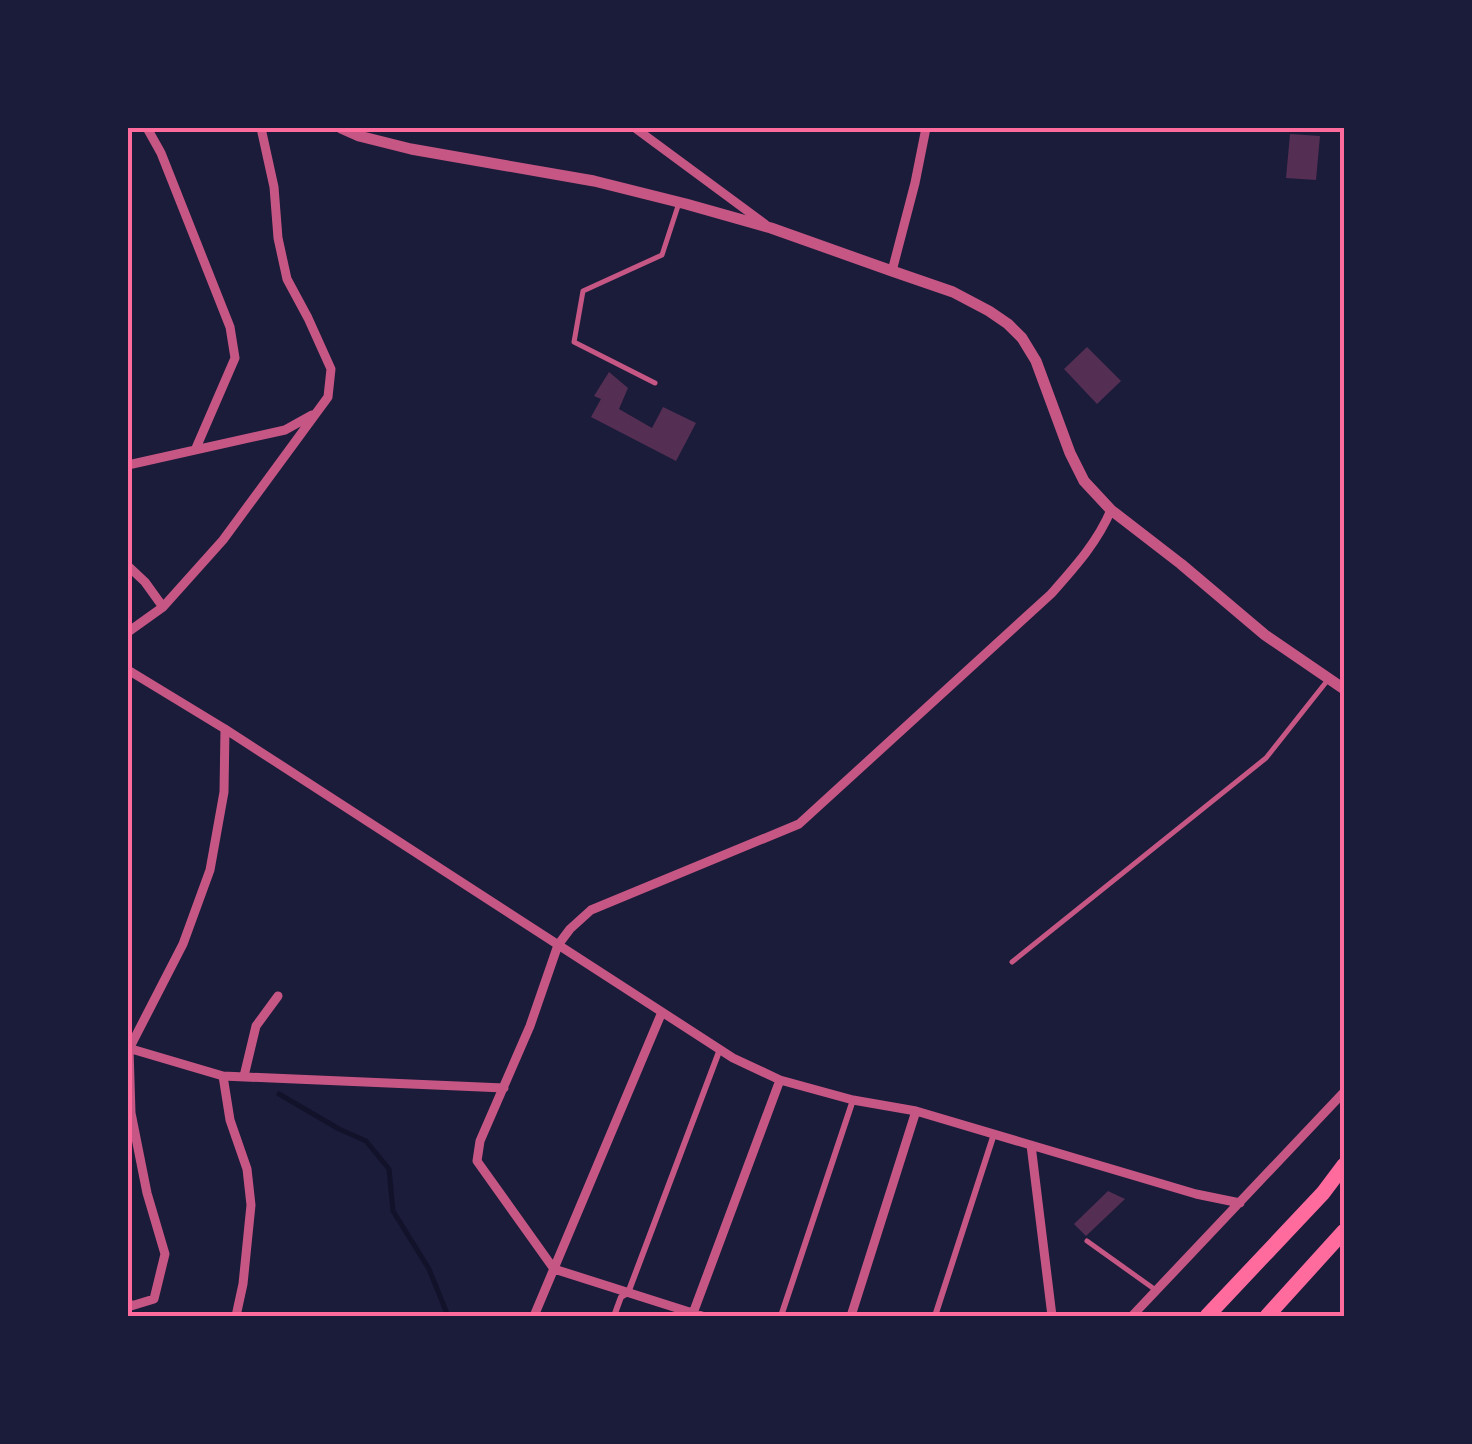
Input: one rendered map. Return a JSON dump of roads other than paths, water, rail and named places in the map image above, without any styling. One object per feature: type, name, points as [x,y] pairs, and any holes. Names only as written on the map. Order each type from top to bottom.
[{"type":"highway","points":[[1208,1316],[1344,1166]]},
{"type":"highway","points":[[1267,1316],[1344,1231]]},
{"type":"street","points":[[147,128],[161,153],[230,328],[235,358],[196,448]]},
{"type":"street","points":[[128,632],[162,607],[223,540],[328,397],[331,369],[287,279],[261,128]]},
{"type":"street","points":[[340,128],[411,150],[594,181],[771,228],[953,292],[989,311],[1022,338],[1036,361],[1070,453],[1084,481],[1110,510],[1265,635],[1344,690]]},
{"type":"street","points":[[634,128],[771,228]]},
{"type":"street","points":[[892,271],[926,128]]},
{"type":"street","points":[[128,465],[285,430],[314,414]]},
{"type":"street","points":[[780,1080],[695,1316],[554,1269],[476,1161],[480,1141],[530,1026],[558,945],[570,928],[591,910],[799,824],[1050,594],[1081,561],[1104,527],[1110,510]]},
{"type":"street","points":[[128,566],[162,607]]},
{"type":"street","points":[[128,670],[733,1058],[780,1080],[852,1100],[916,1111],[1196,1194],[1240,1203]]},
{"type":"street","points":[[129,1306],[154,1299],[164,1254],[131,1113],[128,1049],[183,944],[210,870],[224,792],[224,729]]},
{"type":"street","points":[[244,1076],[256,1026],[278,996]]},
{"type":"street","points":[[534,1316],[662,1012]]},
{"type":"street","points":[[128,1049],[224,1076],[504,1088]]},
{"type":"street","points":[[614,1316],[621,1297],[628,1293],[720,1050]]},
{"type":"street","points":[[224,1076],[230,1120],[247,1169],[251,1204],[244,1284],[236,1316]]},
{"type":"street","points":[[1132,1316],[1344,1092]]},
{"type":"street","points":[[781,1316],[852,1100]]},
{"type":"street","points":[[851,1316],[916,1111]]},
{"type":"street","points":[[935,1316],[994,1134]]},
{"type":"street","points":[[1031,1145],[1052,1316]]},
{"type":"lane","points":[[655,383],[574,342],[583,291],[662,254],[680,203]]},
{"type":"lane","points":[[1012,962],[1266,758],[1329,679]]},
{"type":"lane","points":[[1087,1241],[1157,1290]]},
{"type":"waterway","points":[[279,1094],[366,1141],[389,1169],[393,1211],[429,1269],[448,1316]]}]
